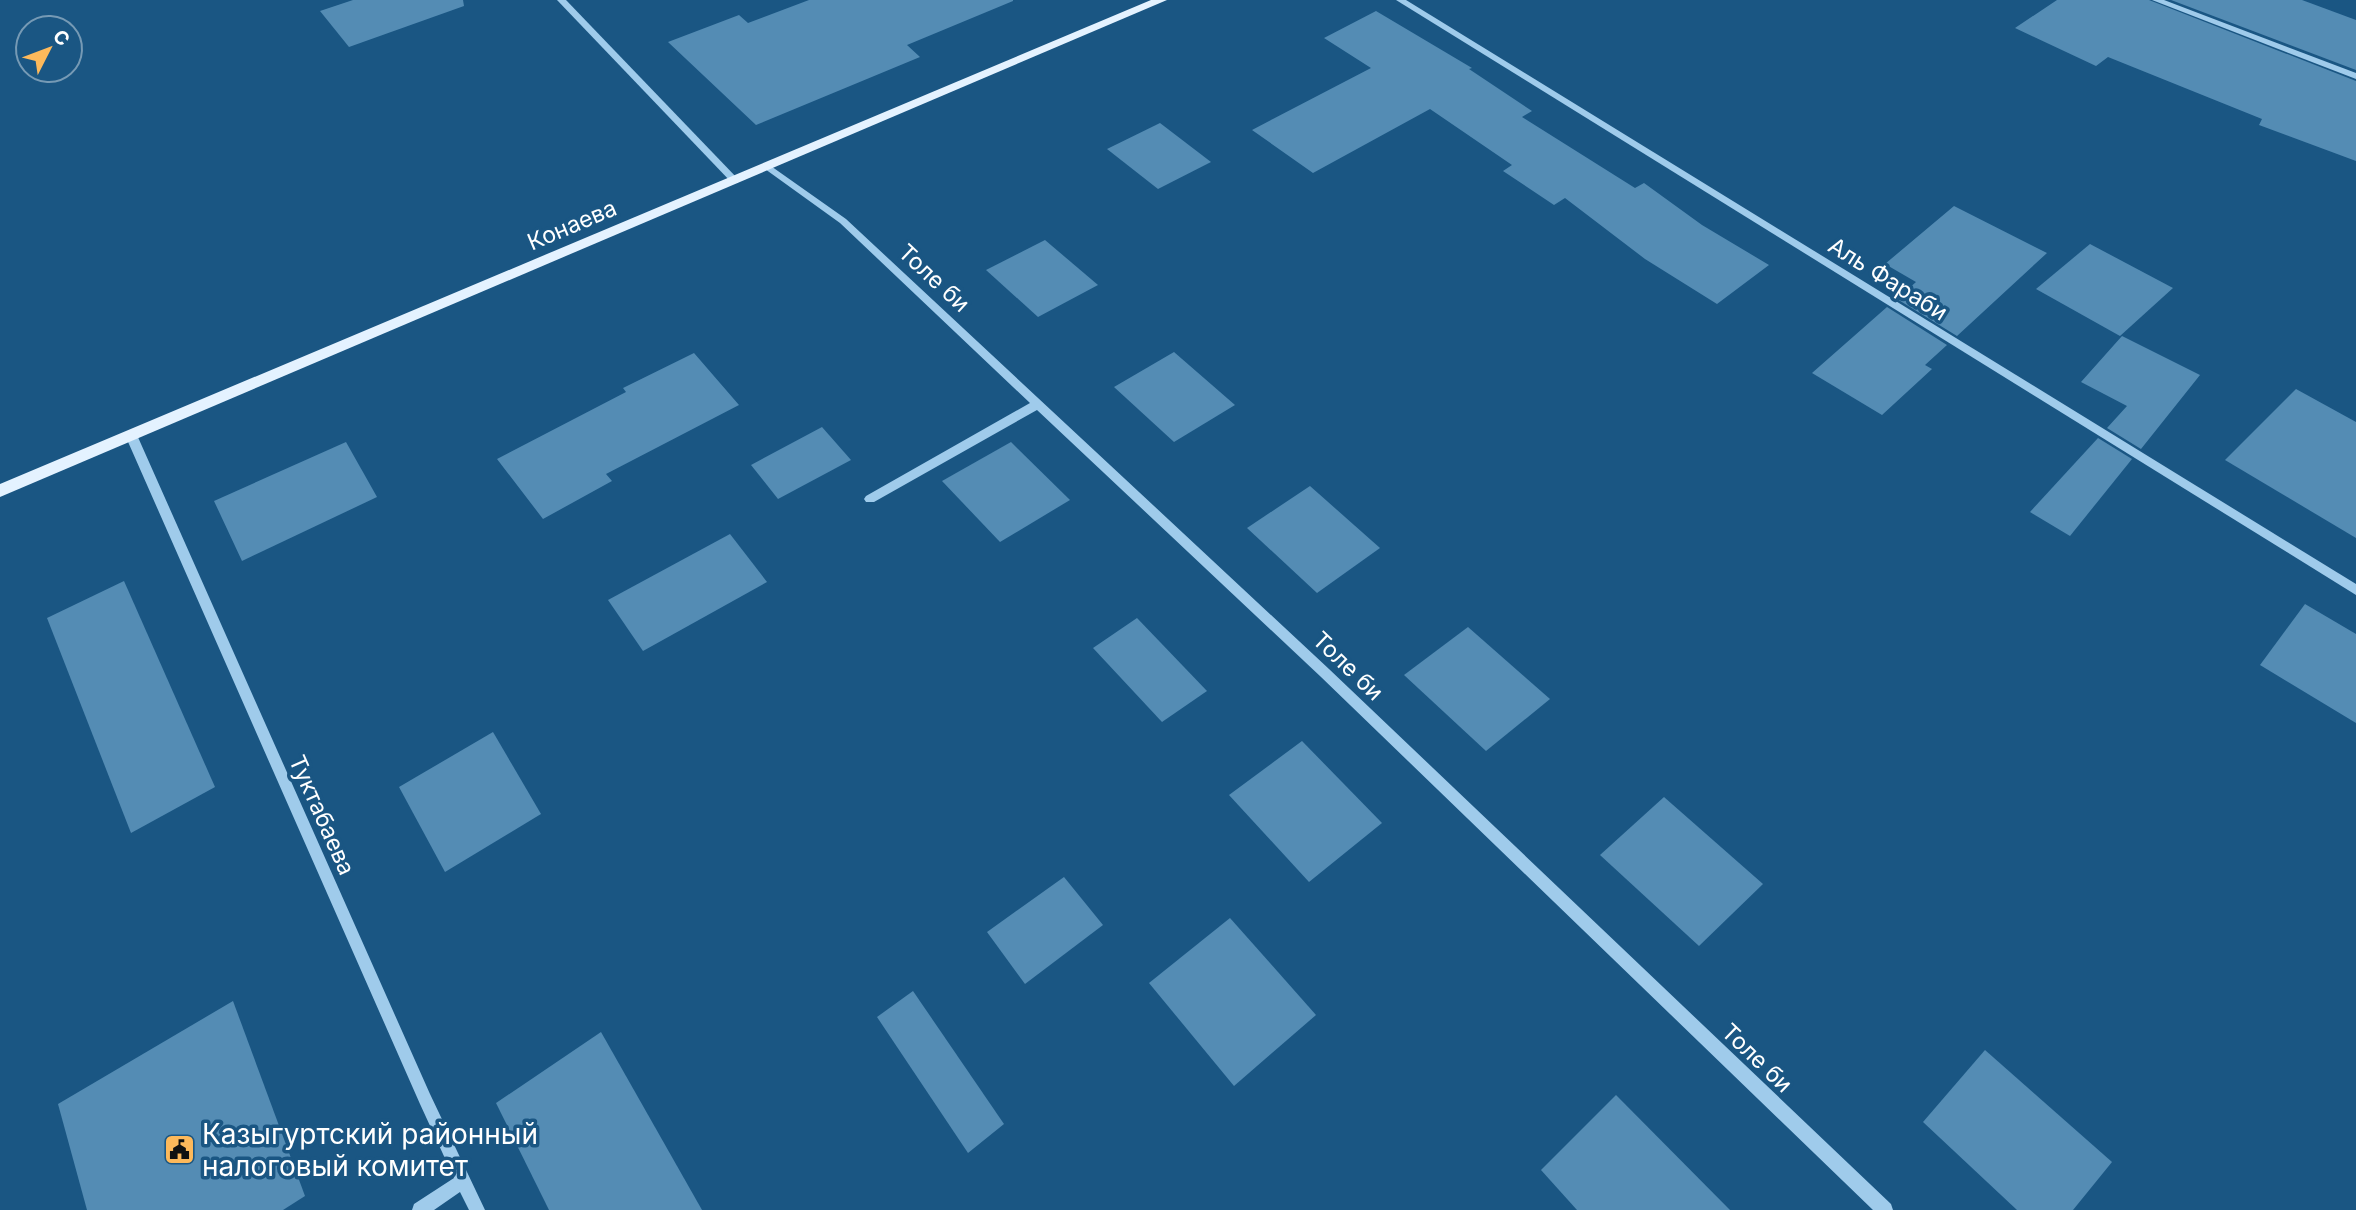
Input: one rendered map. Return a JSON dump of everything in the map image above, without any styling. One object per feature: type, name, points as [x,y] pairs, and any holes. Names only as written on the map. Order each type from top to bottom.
[{"type":"main road","name":"Конаева","points":[[0,491],[1161,0]]},
{"type":"street","points":[[561,0],[735,181]]},
{"type":"street","name":"Аль Фараби","points":[[1400,0],[2356,590]]},
{"type":"street","points":[[2155,0],[2356,76]]},
{"type":"street","name":"Толе би","points":[[768,167],[843,221],[1325,673],[1885,1210]]},
{"type":"street","points":[[870,499],[1038,404]]},
{"type":"street","name":"Туктабаева","points":[[131,435],[477,1210]]},
{"type":"street","points":[[420,1210],[463,1181]]},
{"type":"building","points":[[353,0],[463,0],[464,6],[349,47],[320,11]]},
{"type":"building","points":[[809,0],[1013,1],[907,45],[920,57],[756,125],[668,42],[739,15],[748,23]]},
{"type":"building","points":[[2057,0],[2149,0],[2356,81],[2356,161],[2259,125],[2262,119],[2108,57],[2096,66],[2015,28]]},
{"type":"building","points":[[2171,0],[2302,0],[2356,20],[2356,70]]},
{"type":"building","points":[[1376,11],[1472,68],[1469,69],[1532,111],[1522,117],[1635,188],[1644,183],[1702,225],[1769,265],[1717,304],[1645,259],[1565,198],[1554,205],[1503,171],[1512,165],[1430,109],[1313,173],[1252,130],[1371,68],[1324,38]]},
{"type":"building","points":[[1160,123],[1211,162],[1158,189],[1107,149]]},
{"type":"building","points":[[1954,206],[2047,253],[1957,336],[1897,299],[1916,282],[1885,264]]},
{"type":"building","points":[[1045,240],[1098,285],[1038,317],[986,270]]},
{"type":"building","points":[[2090,244],[2173,288],[2120,336],[2036,289]]},
{"type":"building","points":[[1887,307],[1947,345],[1925,365],[1932,369],[1882,415],[1812,373]]},
{"type":"building","points":[[2122,336],[2200,375],[2141,449],[2107,428],[2127,406],[2081,382]]},
{"type":"building","points":[[1174,352],[1235,405],[1174,442],[1114,387]]},
{"type":"building","points":[[694,353],[739,405],[606,474],[612,481],[543,519],[497,459],[626,392],[623,388]]},
{"type":"building","points":[[2296,389],[2356,422],[2356,538],[2225,460]]},
{"type":"building","points":[[822,427],[851,460],[778,499],[751,465]]},
{"type":"building","points":[[2098,438],[2132,459],[2070,536],[2030,512]]},
{"type":"building","points":[[346,442],[377,497],[242,561],[214,501]]},
{"type":"building","points":[[1011,442],[1070,500],[1000,542],[942,481]]},
{"type":"building","points":[[1310,486],[1380,548],[1317,593],[1247,528]]},
{"type":"building","points":[[730,534],[767,582],[643,651],[608,600]]},
{"type":"building","points":[[124,581],[215,787],[131,833],[47,618]]},
{"type":"building","points":[[2305,604],[2356,634],[2356,723],[2260,665]]},
{"type":"building","points":[[1137,618],[1207,691],[1162,722],[1093,648]]},
{"type":"building","points":[[1468,627],[1550,699],[1486,751],[1404,675]]},
{"type":"building","points":[[493,732],[541,814],[445,872],[399,787]]},
{"type":"building","points":[[1302,741],[1382,823],[1309,882],[1229,795]]},
{"type":"building","points":[[1664,797],[1763,884],[1699,946],[1600,855]]},
{"type":"building","points":[[1064,877],[1103,925],[1025,984],[987,932]]},
{"type":"building","points":[[1230,918],[1316,1015],[1234,1086],[1149,983]]},
{"type":"building","points":[[913,991],[1004,1124],[968,1153],[877,1017]]},
{"type":"building","name":"Казыгуртский районный налоговый комитет","points":[[233,1001],[305,1196],[283,1210],[87,1210],[58,1104]]},
{"type":"building","points":[[601,1032],[702,1210],[549,1210],[496,1103]]},
{"type":"building","points":[[1985,1050],[2112,1162],[2073,1210],[2017,1210],[1923,1122]]},
{"type":"building","points":[[1616,1095],[1730,1210],[1577,1210],[1541,1170]]},
{"type":"place","name":"Казыгуртский районный налоговый комитет","points":[[179,1150]]}]
